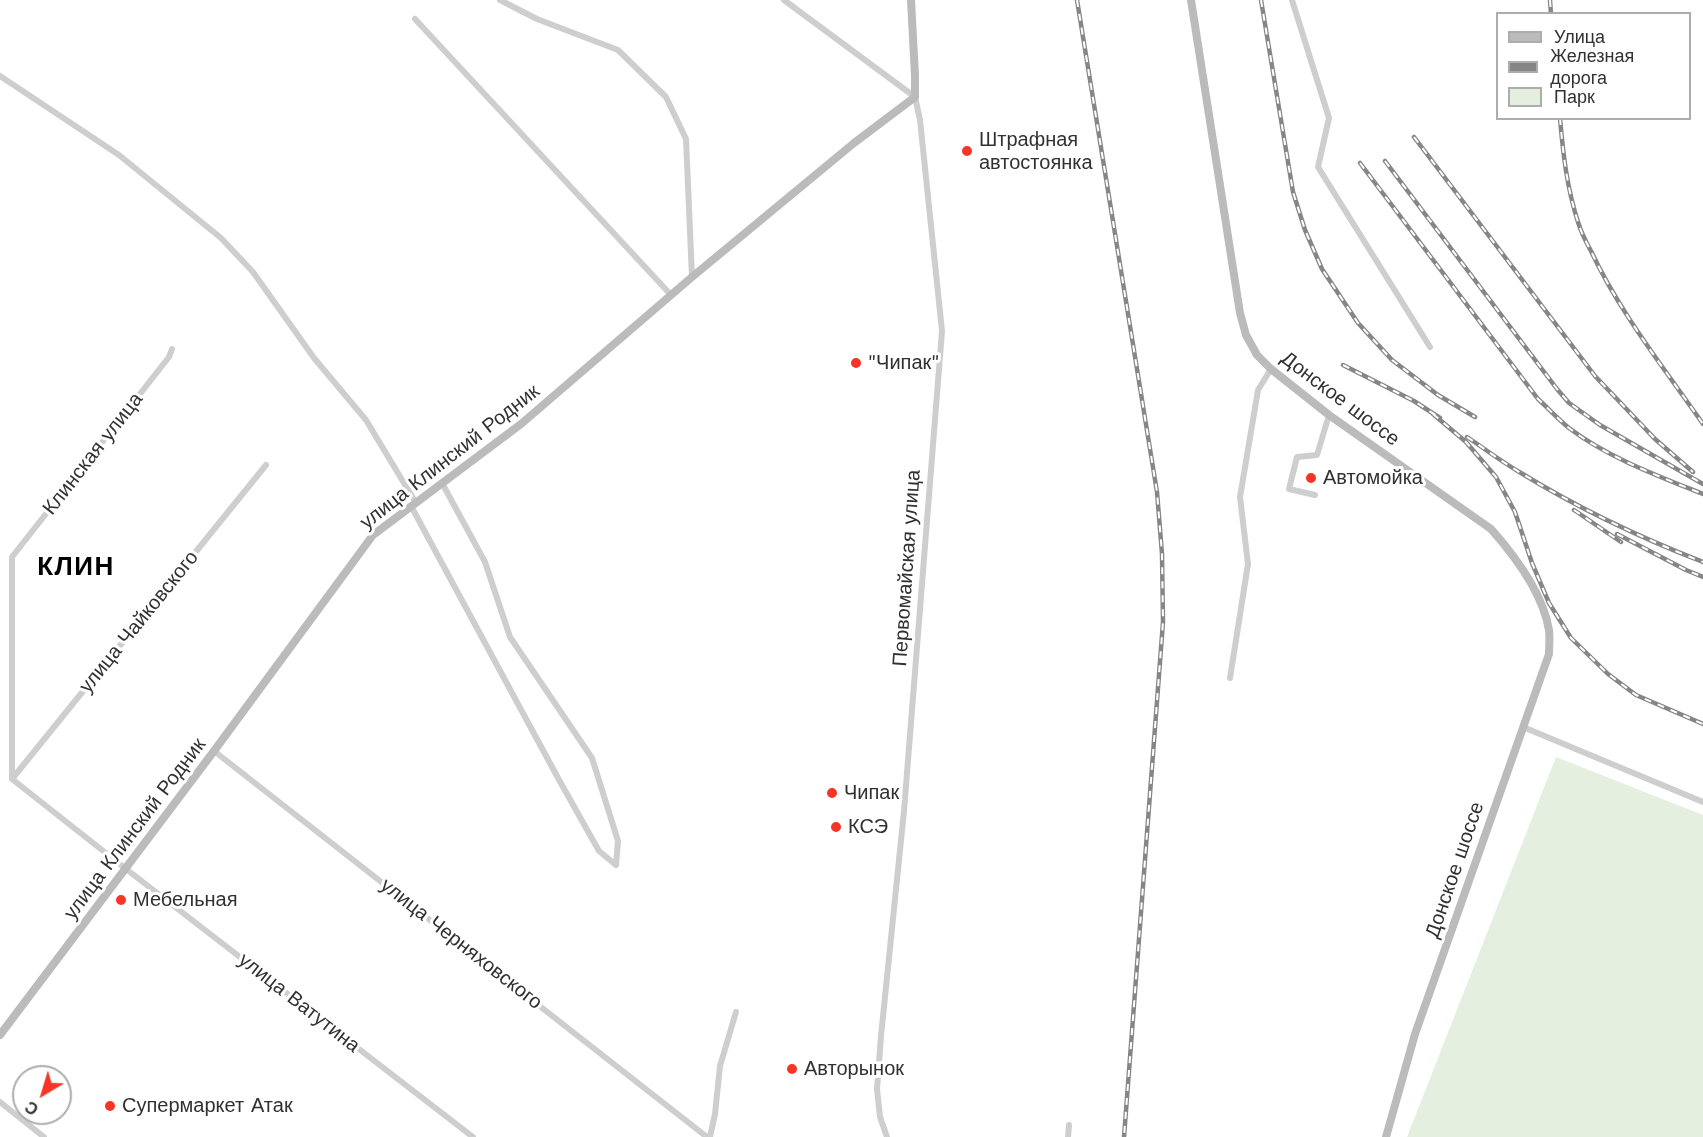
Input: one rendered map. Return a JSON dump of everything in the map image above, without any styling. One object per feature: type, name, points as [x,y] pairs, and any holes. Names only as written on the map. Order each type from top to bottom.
[{"type":"main road","name":"Первомайская улица","points":[[911,0],[915,97]]},
{"type":"main road","name":"Донское шоссе","points":[[1191,0],[1240,313],[1246,335],[1257,355],[1329,415],[1491,529],[1509,550],[1530,583],[1545,612],[1550,633],[1549,654],[1416,1034],[1386,1137]]},
{"type":"main road","name":"улица Клинский Родник","points":[[0,1035],[214,752],[374,535],[520,424],[692,277],[854,143],[915,97]]},
{"type":"street","points":[[500,0],[537,20],[618,50],[666,97],[686,139],[692,277]]},
{"type":"street","points":[[784,0],[915,97]]},
{"type":"street","points":[[1292,0],[1329,118],[1318,167],[1430,347]]},
{"type":"street","points":[[415,19],[671,295]]},
{"type":"street","points":[[0,76],[119,155],[221,238],[253,272],[314,358],[366,420],[599,851],[616,865],[618,841],[592,758],[510,637],[485,562],[442,483]]},
{"type":"street","name":"Первомайская улица","points":[[887,1137],[880,1118],[878,1089],[882,1024],[904,811],[942,331],[920,120],[915,97]]},
{"type":"street","name":"Клинская улица","points":[[12,779],[12,557],[170,357],[172,349]]},
{"type":"street","points":[[1230,678],[1248,564],[1240,497],[1258,390],[1271,369]]},
{"type":"street","points":[[1315,495],[1289,489],[1297,457],[1317,455],[1329,415]]},
{"type":"street","name":"улица Чайковского","points":[[12,779],[266,465]]},
{"type":"street","points":[[1523,727],[1703,802]]},
{"type":"street","name":"улица Черняховского","points":[[214,752],[709,1137]]},
{"type":"street","name":"улица Ватутина","points":[[12,779],[473,1137]]},
{"type":"street","points":[[709,1137],[715,1114],[720,1066],[736,1012]]},
{"type":"street","points":[[0,1102],[44,1137]]},
{"type":"street","points":[[1068,1137],[1069,1125]]},
{"type":"green space","points":[[1556,757],[1703,815],[1703,1137],[1407,1137]]},
{"type":"railway","points":[[1077,0],[1157,492],[1162,554],[1163,622],[1124,1137]]},
{"type":"railway","points":[[1261,0],[1293,192],[1305,230],[1322,269],[1358,323],[1392,360],[1438,395],[1475,417]]},
{"type":"railway","points":[[1550,0],[1551,12]]},
{"type":"railway","points":[[1560,120],[1568,184],[1584,237],[1615,296],[1703,424]]},
{"type":"railway","points":[[1414,137],[1595,376],[1655,439],[1693,472]]},
{"type":"railway","points":[[1385,161],[1569,403],[1600,425],[1703,484]]},
{"type":"railway","points":[[1360,163],[1538,399],[1569,428],[1600,448],[1633,465],[1703,494]]},
{"type":"railway","points":[[1343,365],[1414,401],[1440,418]]},
{"type":"railway","points":[[1433,414],[1466,442],[1496,477],[1515,512],[1532,563],[1549,603],[1571,638],[1608,674],[1636,695],[1703,724]]},
{"type":"railway","points":[[1467,437],[1514,469],[1587,510],[1633,533],[1703,562]]},
{"type":"railway","points":[[1574,510],[1621,542]]},
{"type":"railway","points":[[1617,534],[1703,577]]},
{"type":"place","name":"Штрафная автостоянка","points":[[967,151]]},
{"type":"place","name":"\"Чипак\"","points":[[856,363]]},
{"type":"place","name":"Автомойка","points":[[1311,478]]},
{"type":"place","name":"Чипак","points":[[832,793]]},
{"type":"place","name":"КСЭ","points":[[836,827]]},
{"type":"place","name":"Мебельная","points":[[121,900]]},
{"type":"place","name":"Авторынок","points":[[792,1069]]},
{"type":"place","name":"Супермаркет Атак","points":[[110,1106]]},
{"type":"district","name":"КЛИН","points":[[76,567]]}]
